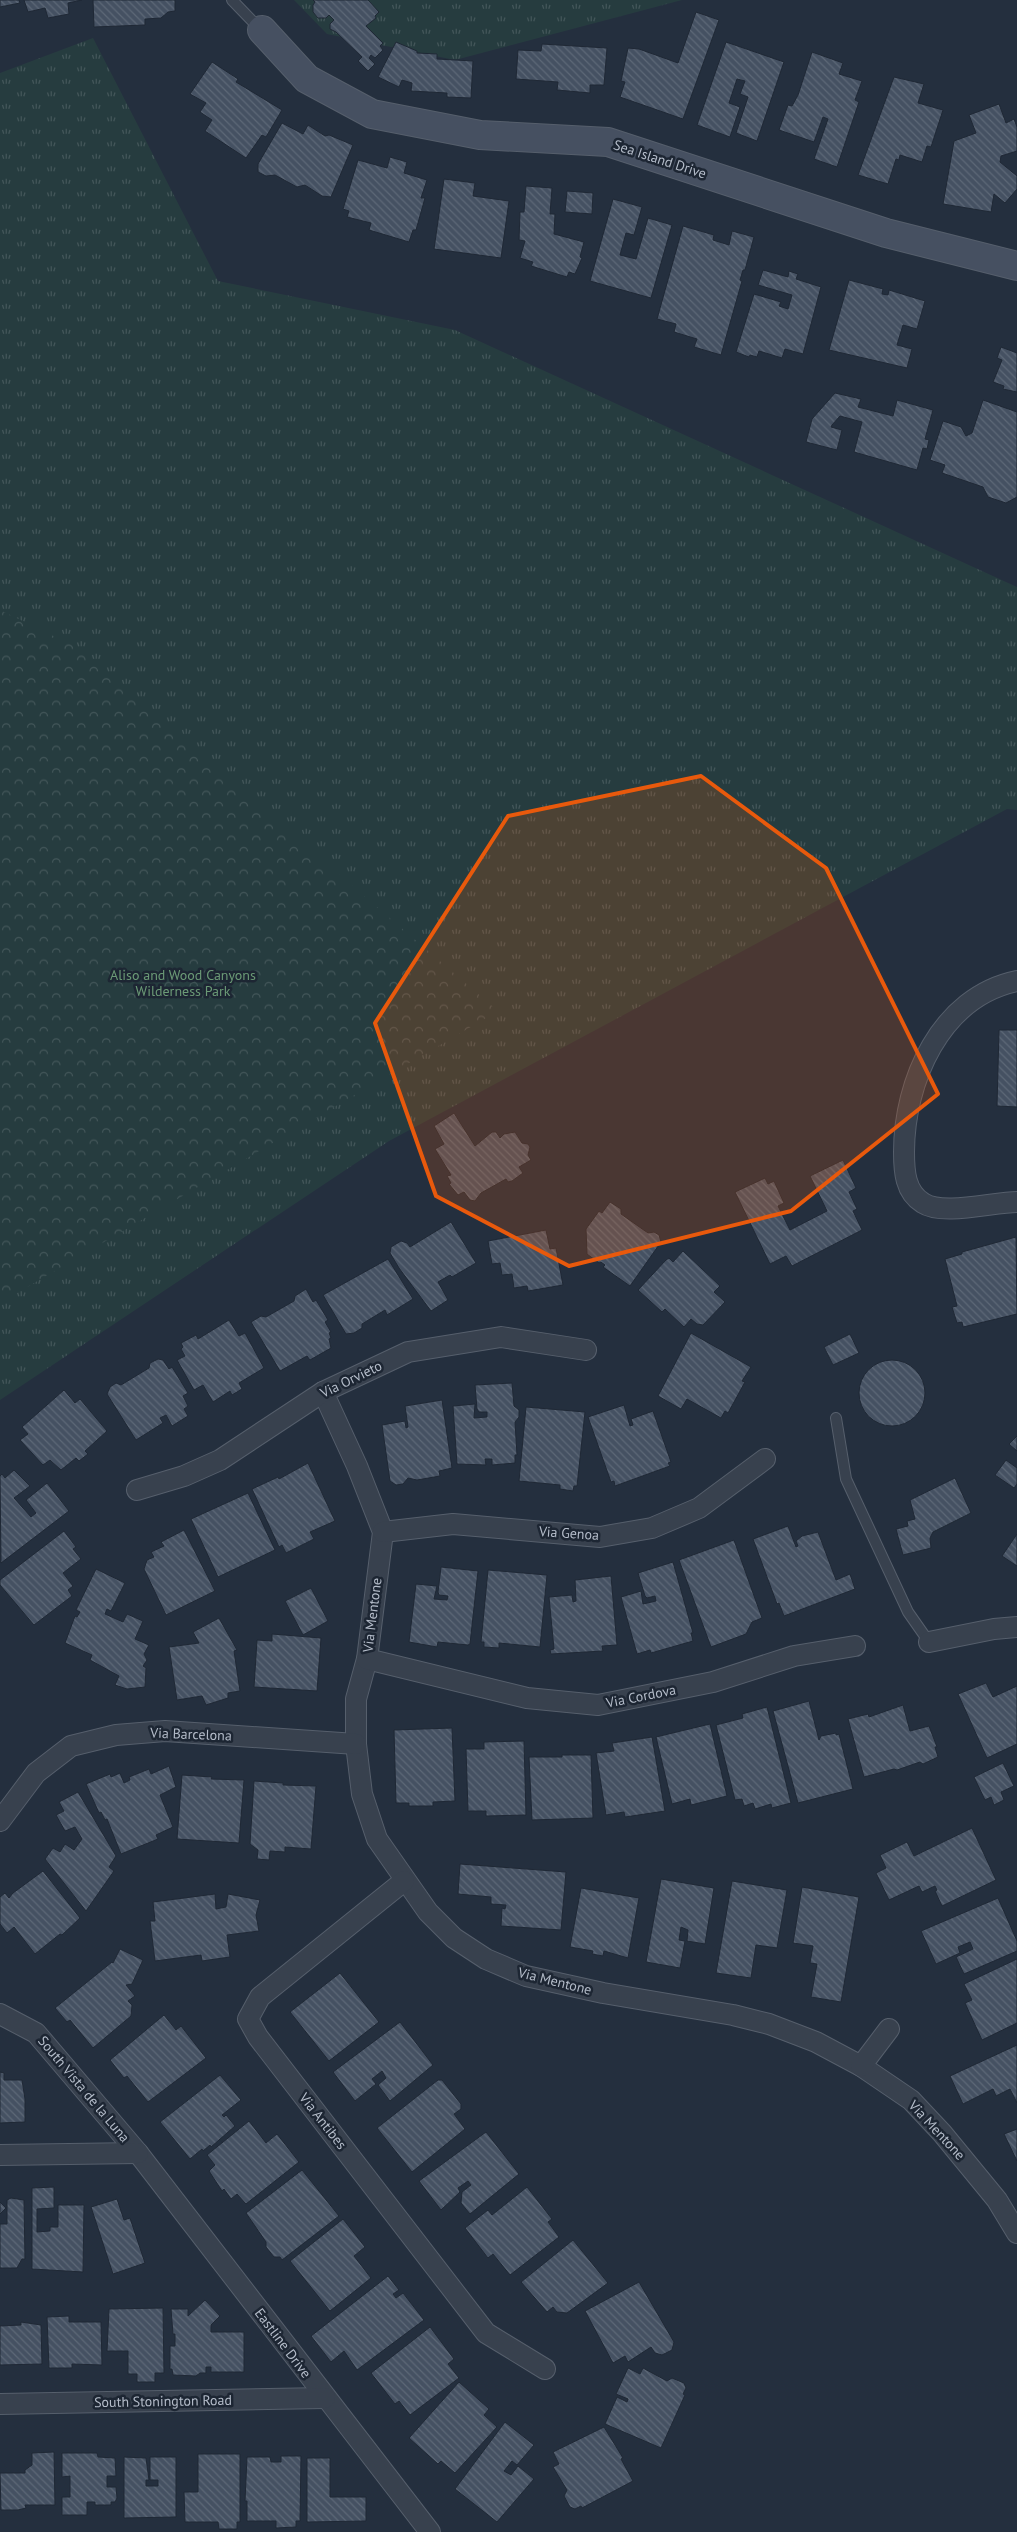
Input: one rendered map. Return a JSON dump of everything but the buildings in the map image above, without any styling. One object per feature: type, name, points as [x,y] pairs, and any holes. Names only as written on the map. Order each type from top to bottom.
[{"type":"street","name":"Sea Island Drive","points":[[262,30],[307,80],[372,114],[480,135],[608,142],[886,233],[1017,266]]},
{"type":"street","points":[[1017,981],[997,987],[961,1012],[937,1037],[914,1082],[905,1130],[906,1180],[915,1198],[932,1207],[951,1208],[1017,1202]]},
{"type":"street","name":"Via Orvieto","points":[[137,1490],[184,1476],[220,1460],[323,1392],[408,1352],[501,1337],[586,1350]]},
{"type":"street","name":"Via Mentone","points":[[323,1392],[383,1532],[367,1659],[356,1699],[356,1744],[362,1794],[377,1839],[404,1882],[428,1912],[454,1938],[486,1959],[526,1976],[769,2024],[816,2042],[862,2066],[911,2100],[936,2126],[997,2200],[1017,2233]]},
{"type":"street","name":"Via Genoa","points":[[383,1532],[453,1524],[600,1537],[652,1528],[698,1508],[765,1459]]},
{"type":"street","points":[[929,1642],[994,1629],[1017,1627]]},
{"type":"street","name":"Via Cordova","points":[[367,1659],[527,1698],[598,1705],[714,1682],[794,1656],[854,1646]]},
{"type":"street","name":"Via Barcelona","points":[[0,1821],[36,1773],[71,1746],[116,1735],[166,1731],[356,1744]]},
{"type":"street","name":"Via Antibes","points":[[404,1882],[260,1997],[248,2019],[258,2037],[486,2333],[545,2369]]},
{"type":"street","name":"South Vista de la Luna","points":[[0,2014],[36,2033],[138,2153]]},
{"type":"street","points":[[862,2066],[889,2029]]},
{"type":"street","points":[[0,2155],[138,2153]]},
{"type":"street","name":"Eastline Drive","points":[[138,2153],[430,2532]]},
{"type":"street","name":"South Stonington Road","points":[[0,2404],[325,2398]]},
{"type":"lane","points":[[232,0],[262,30]]},
{"type":"lane","points":[[836,1418],[846,1479],[850,1490],[908,1612],[929,1642]]},
{"type":"highlighted area","points":[[701,776],[826,868],[938,1094],[791,1211],[569,1266],[436,1196],[375,1023],[508,816]]},
{"type":"green space","points":[[294,0],[682,0],[455,60],[327,34]]},
{"type":"green space","points":[[93,38],[218,281],[455,330],[1017,587],[1017,810],[1007,809],[389,1141],[0,1400],[0,73]]},
{"type":"green space","name":"Aliso and Wood Canyons Wilderness Park","points":[[0,610],[72,645],[498,1011],[0,1303]]}]
